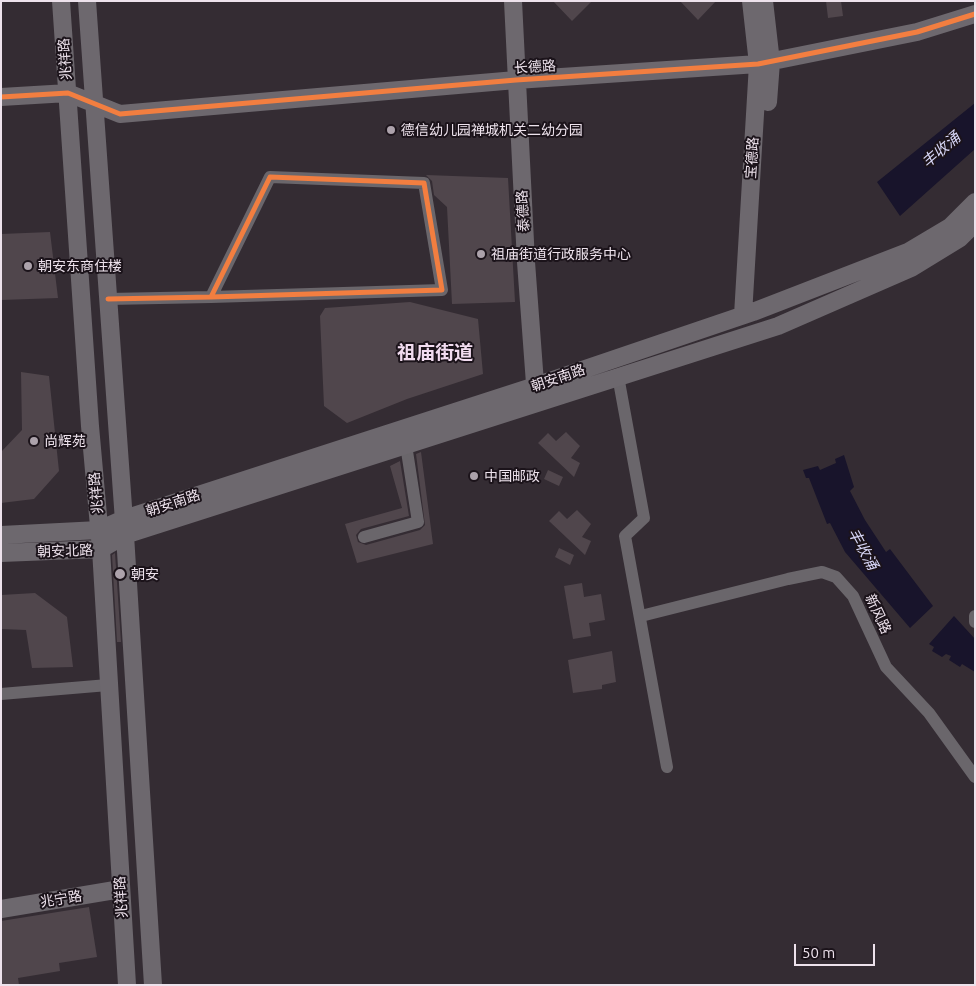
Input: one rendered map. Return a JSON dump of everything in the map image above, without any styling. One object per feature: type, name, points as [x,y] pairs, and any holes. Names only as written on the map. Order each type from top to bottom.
[{"type":"main road","name":"兆祥路","points":[[61,1],[90,426],[101,549],[127,985]]},
{"type":"main road","name":"兆祥路","points":[[87,1],[124,527],[153,985]]},
{"type":"main road","name":"泰德路","points":[[506,1],[508,43],[516,80]]},
{"type":"main road","name":"泰德路","points":[[513,1],[526,262],[536,395]]},
{"type":"main road","name":"宝德路","points":[[752,1],[765,63]]},
{"type":"main road","name":"宝德路","points":[[748,313],[765,63],[764,1]]},
{"type":"main road","name":"长德路","points":[[68,93],[120,114],[516,80],[765,63],[917,32],[975,14]]},
{"type":"main road","points":[[1,97],[68,93]]},
{"type":"main road","name":"朝安南路","points":[[124,527],[406,445],[908,252],[950,227],[975,202]]},
{"type":"main road","name":"朝安南路","points":[[124,527],[536,395],[618,376],[778,326],[911,268],[960,238],[975,223]]},
{"type":"main road","name":"朝安北路","points":[[1,536],[124,527]]},
{"type":"main road","name":"朝安北路","points":[[1,553],[101,549],[124,527]]},
{"type":"main road","name":"兆宁路","points":[[1,909],[121,889]]},
{"type":"street","points":[[108,299],[210,297],[442,290],[424,183],[270,177],[210,297]]},
{"type":"street","points":[[618,376],[644,518],[625,536],[667,767]]},
{"type":"street","points":[[364,537],[418,522],[406,445]]},
{"type":"street","name":"新风路","points":[[641,616],[796,577],[822,572],[836,577],[853,596],[886,667],[929,713],[975,777]]},
{"type":"street","points":[[975,616],[975,622]]},
{"type":"street","points":[[1,694],[108,685]]},
{"type":"water","name":"丰收涌","points":[[975,103],[975,149],[900,216],[877,182]]},
{"type":"water","name":"丰收涌","points":[[844,455],[854,487],[850,491],[865,520],[886,552],[890,549],[933,606],[910,628],[845,552],[830,523],[827,524],[809,478],[806,478],[803,470],[818,466],[820,470],[836,463],[835,459]]},
{"type":"water","points":[[954,616],[975,639],[975,672],[962,664],[960,667],[949,660],[951,656],[946,654],[942,657],[932,651],[934,647],[929,644]]},
{"type":"building","points":[[553,1],[592,1],[572,21]]},
{"type":"building","points":[[680,1],[716,1],[698,20]]},
{"type":"building","points":[[826,1],[841,1],[843,16],[828,18]]},
{"type":"building","name":"祖庙街道行政服务中心","points":[[426,175],[508,178],[515,302],[452,304],[447,207],[434,195],[432,181]]},
{"type":"building","name":"朝安东商住楼","points":[[50,232],[58,298],[1,300],[1,234]]},
{"type":"building","points":[[410,302],[478,319],[483,374],[407,399],[347,423],[324,406],[320,316],[325,308]]},
{"type":"building","name":"尚辉苑","points":[[21,372],[49,376],[59,471],[34,499],[1,503],[1,452],[22,430]]},
{"type":"building","points":[[566,432],[580,446],[571,458],[580,463],[574,477],[538,443],[548,433],[556,441]]},
{"type":"building","points":[[421,452],[433,544],[357,563],[345,524],[402,508],[390,466],[400,461],[409,516],[361,529],[356,535],[358,542],[366,545],[420,530],[425,525],[416,454]]},
{"type":"building","points":[[548,470],[563,477],[559,486],[544,479]]},
{"type":"building","points":[[577,510],[591,524],[582,537],[591,541],[585,555],[549,521],[559,511],[567,519]]},
{"type":"building","points":[[559,548],[574,555],[570,565],[555,557]]},
{"type":"building","points":[[115,553],[121,642],[117,642],[112,555]]},
{"type":"building","points":[[582,583],[584,597],[601,594],[605,620],[589,623],[591,636],[573,639],[564,586]]},
{"type":"building","points":[[35,593],[67,617],[73,667],[32,668],[26,630],[1,629],[1,595]]},
{"type":"building","points":[[612,651],[616,682],[602,685],[602,689],[573,693],[568,660]]},
{"type":"building","points":[[89,907],[97,957],[59,963],[60,971],[18,978],[19,985],[1,985],[1,921]]},
{"type":"cycle path","points":[[1,97],[68,93],[120,114],[516,80],[758,64],[917,32],[975,14]]},
{"type":"cycle path","points":[[108,299],[211,297],[442,290],[424,183],[270,177],[211,297]]},
{"type":"place","name":"德信幼儿园禅城机关二幼分园","points":[[391,130]]},
{"type":"place","name":"祖庙街道行政服务中心","points":[[481,254]]},
{"type":"place","name":"朝安东商住楼","points":[[28,266]]},
{"type":"place","name":"尚辉苑","points":[[34,441]]},
{"type":"place","name":"中国邮政","points":[[474,476]]},
{"type":"place","name":"朝安","points":[[120,574]]},
{"type":"district","name":"祖庙街道","points":[[435,353]]}]
